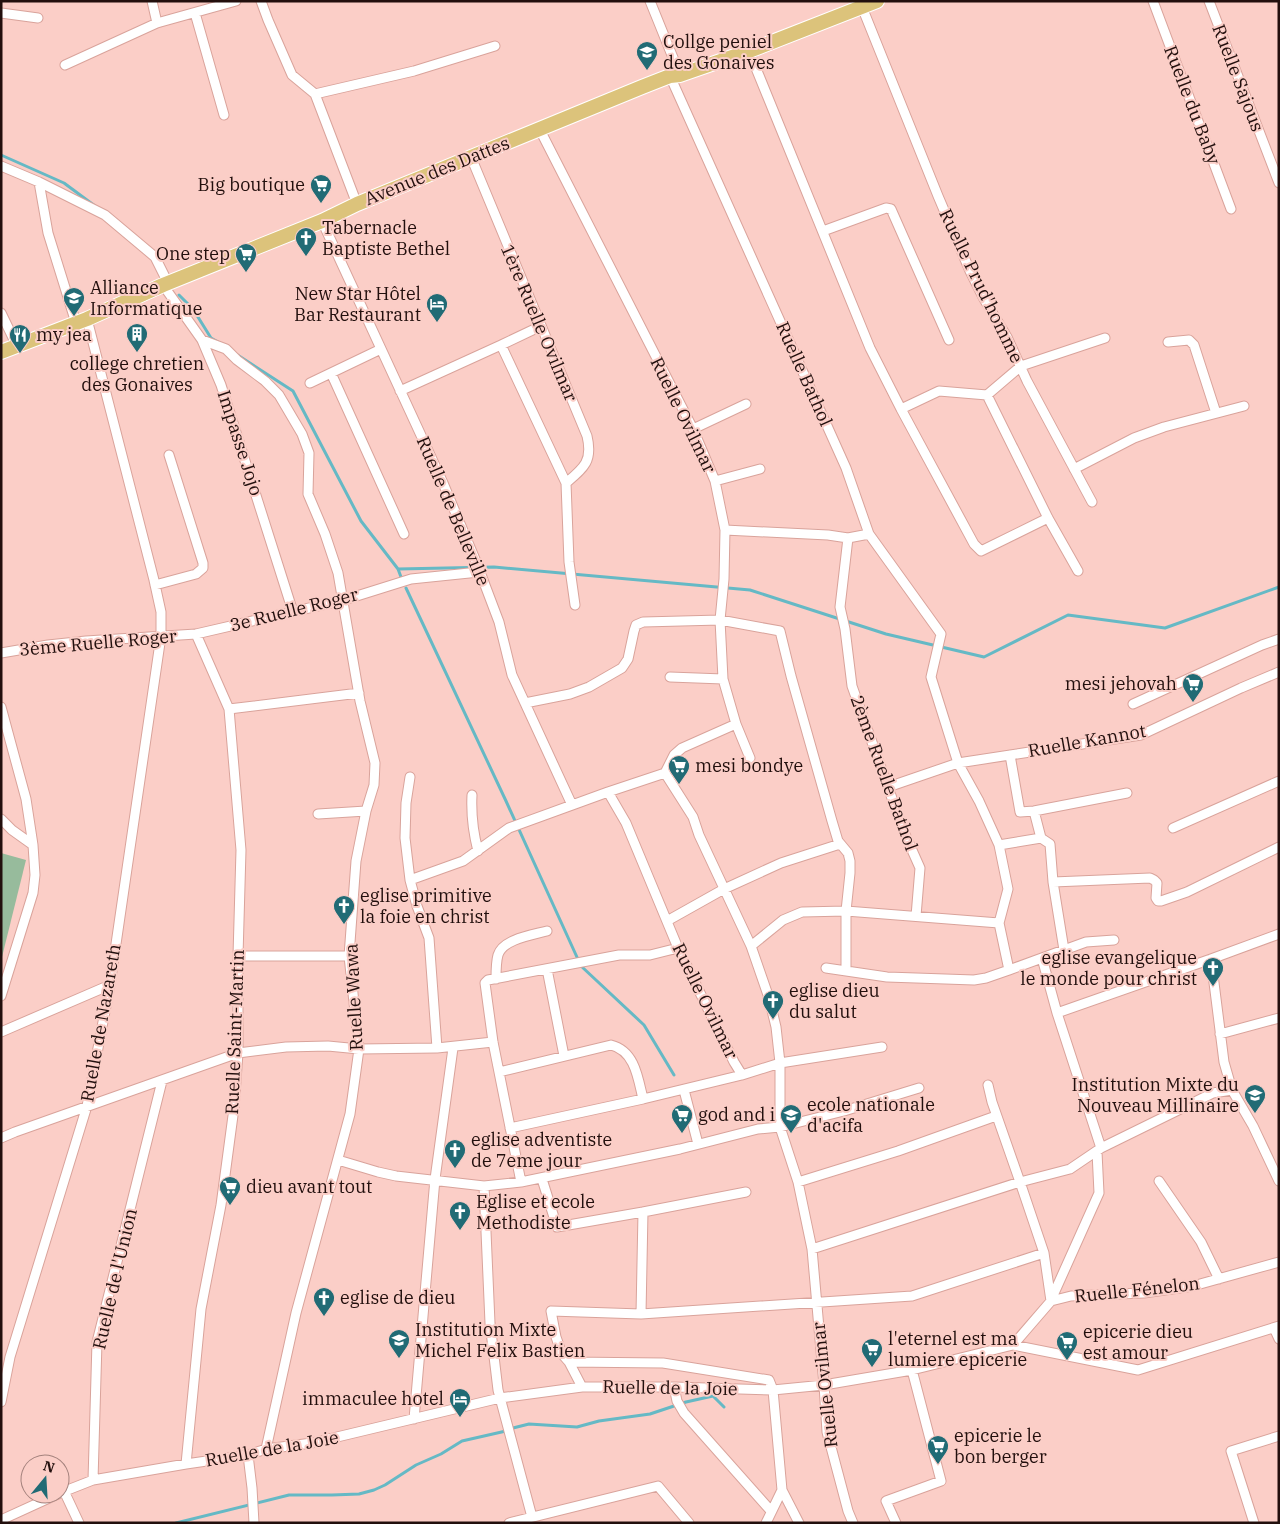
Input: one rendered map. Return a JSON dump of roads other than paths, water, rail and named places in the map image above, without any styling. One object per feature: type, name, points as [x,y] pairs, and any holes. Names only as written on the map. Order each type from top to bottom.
[{"type":"main road","name":"Avenue des Dattes","points":[[1,352],[81,321],[165,284],[471,157],[675,76],[877,1]]},
{"type":"street","points":[[152,1],[157,23]]},
{"type":"street","points":[[65,65],[157,23],[236,1]]},
{"type":"street","points":[[261,1],[292,75],[315,94],[357,204]]},
{"type":"street","name":"Ruelle Bathol","points":[[650,1],[675,76],[846,468],[869,534],[941,634],[932,677],[958,763],[979,801],[999,845],[1008,889],[998,923]]},
{"type":"street","name":"Ruelle du Baby","points":[[1153,1],[1231,209]]},
{"type":"street","name":"Ruelle Sajous","points":[[1208,1],[1279,183]]},
{"type":"street","name":"Ruelle Prud'homme","points":[[862,7],[970,271],[1007,337],[1092,502]]},
{"type":"street","points":[[1,13],[38,18]]},
{"type":"street","points":[[195,13],[224,115]]},
{"type":"street","points":[[315,94],[414,71],[495,46]]},
{"type":"street","points":[[749,50],[870,348],[974,544],[981,551],[1048,518]]},
{"type":"street","name":"Ruelle Ovilmar","points":[[540,130],[693,430],[716,481],[725,530],[724,579],[720,620],[723,679],[736,724],[750,758]]},
{"type":"street","name":"1ère Ruelle Ovilmar","points":[[471,157],[587,436],[589,446],[587,463],[566,483]]},
{"type":"street","name":"Impasse Jojo","points":[[1,166],[39,182],[105,215],[155,257],[165,284],[202,340],[221,385],[294,612]]},
{"type":"street","name":"Ruelle de Nazareth","points":[[1,1402],[10,1357],[86,1106],[110,985],[161,636],[160,612],[155,585],[81,321],[48,233],[39,182]]},
{"type":"street","points":[[823,232],[886,208],[891,210],[949,340]]},
{"type":"street","name":"Ruelle de Belleville","points":[[322,220],[443,483],[499,622],[512,675],[572,805]]},
{"type":"street","points":[[1,313],[17,346]]},
{"type":"street","points":[[400,391],[541,326]]},
{"type":"street","points":[[901,409],[939,391],[987,395],[1021,366],[1105,338]]},
{"type":"street","name":"Ruelle Wawa","points":[[202,340],[223,346],[236,360],[266,381],[279,395],[302,434],[309,453],[308,494],[325,534],[338,573],[359,693],[375,762],[374,785],[366,811],[356,860],[349,956],[359,1049],[350,1114],[296,1313],[266,1449]]},
{"type":"street","points":[[1168,342],[1189,340],[1194,345],[1216,413]]},
{"type":"street","points":[[501,345],[566,483],[569,562],[573,579],[575,605]]},
{"type":"street","points":[[310,382],[381,349]]},
{"type":"street","points":[[331,373],[404,534]]},
{"type":"street","points":[[987,395],[1048,518],[1078,571]]},
{"type":"street","points":[[693,430],[746,404]]},
{"type":"street","points":[[1074,470],[1134,438],[1164,427],[1244,406]]},
{"type":"street","points":[[155,585],[196,574],[203,568],[169,455]]},
{"type":"street","points":[[716,481],[760,469]]},
{"type":"street","points":[[725,530],[828,535],[848,538],[869,534]]},
{"type":"street","name":"2ème Ruelle Bathol","points":[[848,538],[840,608],[845,628],[852,686],[904,832],[920,868],[916,916]]},
{"type":"street","name":"3e Ruelle Roger","points":[[196,634],[344,600],[411,579],[478,568]]},
{"type":"street","points":[[525,703],[570,694],[590,687],[622,668],[628,659],[636,624],[643,622],[720,620],[781,633],[790,676],[832,821],[840,844],[848,853],[850,862],[846,911],[846,971]]},
{"type":"street","name":"3ème Ruelle Roger","points":[[1,653],[48,645],[196,634]]},
{"type":"street","name":"Ruelle Saint-Martin","points":[[186,1464],[201,1309],[221,1205],[234,1108],[238,1053],[241,850],[229,709],[196,634]]},
{"type":"street","points":[[1133,704],[1279,639]]},
{"type":"street","name":"Ruelle Kannot","points":[[888,787],[958,763],[1141,736],[1279,672]]},
{"type":"street","points":[[670,677],[723,679]]},
{"type":"street","points":[[229,709],[359,693]]},
{"type":"street","points":[[1,707],[26,799],[33,845],[35,875],[33,893],[1,996]]},
{"type":"street","points":[[410,880],[463,861],[509,828],[665,773],[674,755],[682,748],[736,724]]},
{"type":"street","points":[[1010,755],[1020,812],[1127,793]]},
{"type":"street","points":[[665,773],[693,817],[751,946],[769,998],[776,1027],[780,1063],[882,1047]]},
{"type":"street","points":[[410,777],[406,803],[405,838],[410,880],[429,938],[436,1048]]},
{"type":"street","points":[[1172,828],[1279,781]]},
{"type":"street","name":"Ruelle Ovilmar","points":[[608,792],[626,823],[678,948],[742,1075],[780,1063],[780,1127],[798,1182],[812,1249],[827,1432],[852,1523]]},
{"type":"street","points":[[472,795],[471,814],[478,851]]},
{"type":"street","points":[[318,814],[366,811]]},
{"type":"street","points":[[1034,811],[1041,838],[1050,844],[1053,882],[1064,950]]},
{"type":"street","points":[[1,819],[12,830],[33,845]]},
{"type":"street","points":[[999,845],[1041,838]]},
{"type":"street","points":[[667,921],[724,888],[781,863],[840,844]]},
{"type":"street","points":[[1053,882],[1150,878],[1157,883],[1156,898],[1158,901],[1161,901],[1187,892],[1279,847]]},
{"type":"street","points":[[751,946],[783,920],[802,912],[846,911],[998,923],[1009,970]]},
{"type":"street","points":[[496,979],[498,954],[503,946],[547,930]]},
{"type":"street","points":[[1057,1013],[1279,934]]},
{"type":"street","points":[[826,968],[887,977],[974,980],[986,978],[1086,942],[1114,940]]},
{"type":"street","points":[[521,1182],[493,1042],[485,983],[488,980],[619,954],[650,955],[678,948]]},
{"type":"street","points":[[238,956],[349,956]]},
{"type":"street","points":[[1042,958],[1099,1150],[1099,1193],[1051,1300]]},
{"type":"street","points":[[1211,959],[1224,1062],[1232,1090],[1253,1126],[1279,1181]]},
{"type":"street","points":[[547,969],[564,1056]]},
{"type":"street","points":[[1,1032],[110,985]]},
{"type":"street","points":[[1220,1034],[1279,1018]]},
{"type":"street","points":[[1,1138],[238,1053],[286,1047],[328,1046],[359,1049],[453,1048],[493,1042]]},
{"type":"street","points":[[499,1072],[611,1045],[625,1051],[636,1068],[643,1099]]},
{"type":"street","points":[[414,1419],[435,1179],[453,1048]]},
{"type":"street","points":[[510,1128],[684,1090],[742,1075]]},
{"type":"street","name":"Ruelle de l'Union","points":[[93,1480],[97,1342],[162,1081]]},
{"type":"street","points":[[988,1085],[996,1116],[1044,1253],[1051,1300]]},
{"type":"street","points":[[338,1160],[396,1176],[484,1186],[521,1182],[542,1179],[758,1129],[780,1127],[844,1112],[919,1088]]},
{"type":"street","points":[[684,1090],[698,1144]]},
{"type":"street","points":[[812,1249],[1020,1182],[1070,1169],[1099,1150],[1213,1093],[1232,1090]]},
{"type":"street","points":[[798,1182],[898,1151],[996,1116]]},
{"type":"street","points":[[542,1179],[557,1227],[746,1192]]},
{"type":"street","points":[[1159,1181],[1201,1242],[1219,1279]]},
{"type":"street","points":[[484,1186],[490,1323],[500,1398],[532,1517]]},
{"type":"street","points":[[641,1314],[643,1212]]},
{"type":"street","points":[[582,1387],[570,1362],[562,1354],[556,1337],[551,1311],[641,1314],[912,1296],[1044,1253]]},
{"type":"street","name":"Ruelle Fénelon","points":[[1014,1345],[1051,1300],[1071,1296],[1144,1293],[1193,1286],[1279,1262]]},
{"type":"street","points":[[1276,1327],[1279,1339]]},
{"type":"street","name":"Ruelle de la Joie","points":[[70,1489],[93,1480],[248,1455],[266,1449],[312,1443],[500,1398],[582,1387],[773,1390],[824,1385],[912,1370],[1014,1345],[1138,1370],[1276,1327]]},
{"type":"street","points":[[570,1362],[663,1363],[769,1380],[773,1390],[782,1490],[799,1523]]},
{"type":"street","points":[[896,1523],[886,1501],[941,1481],[912,1370]]},
{"type":"street","points":[[674,1387],[677,1401],[684,1413],[771,1511]]},
{"type":"street","points":[[1254,1523],[1232,1451],[1279,1436]]},
{"type":"street","points":[[248,1455],[254,1523]]},
{"type":"street","points":[[509,1523],[532,1517],[545,1519],[658,1486],[689,1523]]},
{"type":"street","points":[[766,1523],[782,1490]]},
{"type":"street","name":"Ruelle de la Joie","points":[[1,1520],[37,1504]]},
{"type":"street","points":[[68,1504],[79,1523]]},
{"type":"waterway","points":[[1,155],[64,183],[95,206]]},
{"type":"waterway","points":[[179,295],[193,309],[211,338],[218,342]]},
{"type":"waterway","points":[[236,354],[293,391],[361,521],[398,569],[401,577]]},
{"type":"waterway","points":[[398,569],[494,567],[750,590],[886,634],[984,657],[1068,615],[1165,628],[1279,587]]},
{"type":"waterway","points":[[406,588],[581,966],[644,1025],[674,1075]]},
{"type":"waterway","points":[[513,1428],[529,1424],[577,1427],[599,1421],[650,1414],[686,1402],[713,1396],[724,1407]]},
{"type":"waterway","points":[[176,1523],[289,1495],[359,1494],[374,1490],[462,1441],[506,1431]]},
{"type":"place","name":"Collge peniel des Gonaives","points":[[647,71]]},
{"type":"place","name":"Big boutique","points":[[321,204]]},
{"type":"place","name":"Tabernacle Baptiste Bethel","points":[[306,257]]},
{"type":"place","name":"One step","points":[[246,273]]},
{"type":"place","name":"Alliance Informatique","points":[[74,317]]},
{"type":"place","name":"New Star Hôtel Bar Restaurant","points":[[437,323]]},
{"type":"place","name":"college chretien des Gonaives","points":[[137,353]]},
{"type":"place","name":"my jea","points":[[20,354]]},
{"type":"place","name":"mesi jehovah","points":[[1193,703]]},
{"type":"place","name":"mesi bondye","points":[[679,785]]},
{"type":"place","name":"eglise primitive la foie en christ","points":[[344,925]]},
{"type":"place","name":"eglise evangelique le monde pour christ","points":[[1213,987]]},
{"type":"place","name":"eglise dieu du salut","points":[[773,1020]]},
{"type":"place","name":"Institution Mixte du Nouveau Millinaire","points":[[1255,1114]]},
{"type":"place","name":"god and i","points":[[682,1134]]},
{"type":"place","name":"ecole nationale d'acifa","points":[[791,1134]]},
{"type":"place","name":"eglise adventiste de 7eme jour","points":[[455,1169]]},
{"type":"place","name":"dieu avant tout","points":[[230,1206]]},
{"type":"place","name":"Eglise et ecole Methodiste","points":[[460,1231]]},
{"type":"place","name":"eglise de dieu","points":[[324,1317]]},
{"type":"place","name":"Institution Mixte Michel Felix Bastien","points":[[399,1359]]},
{"type":"place","name":"epicerie dieu est amour","points":[[1067,1361]]},
{"type":"place","name":"l'eternel est ma lumiere epicerie","points":[[872,1368]]},
{"type":"place","name":"immaculee hotel","points":[[460,1418]]},
{"type":"place","name":"epicerie le bon berger","points":[[938,1465]]}]
